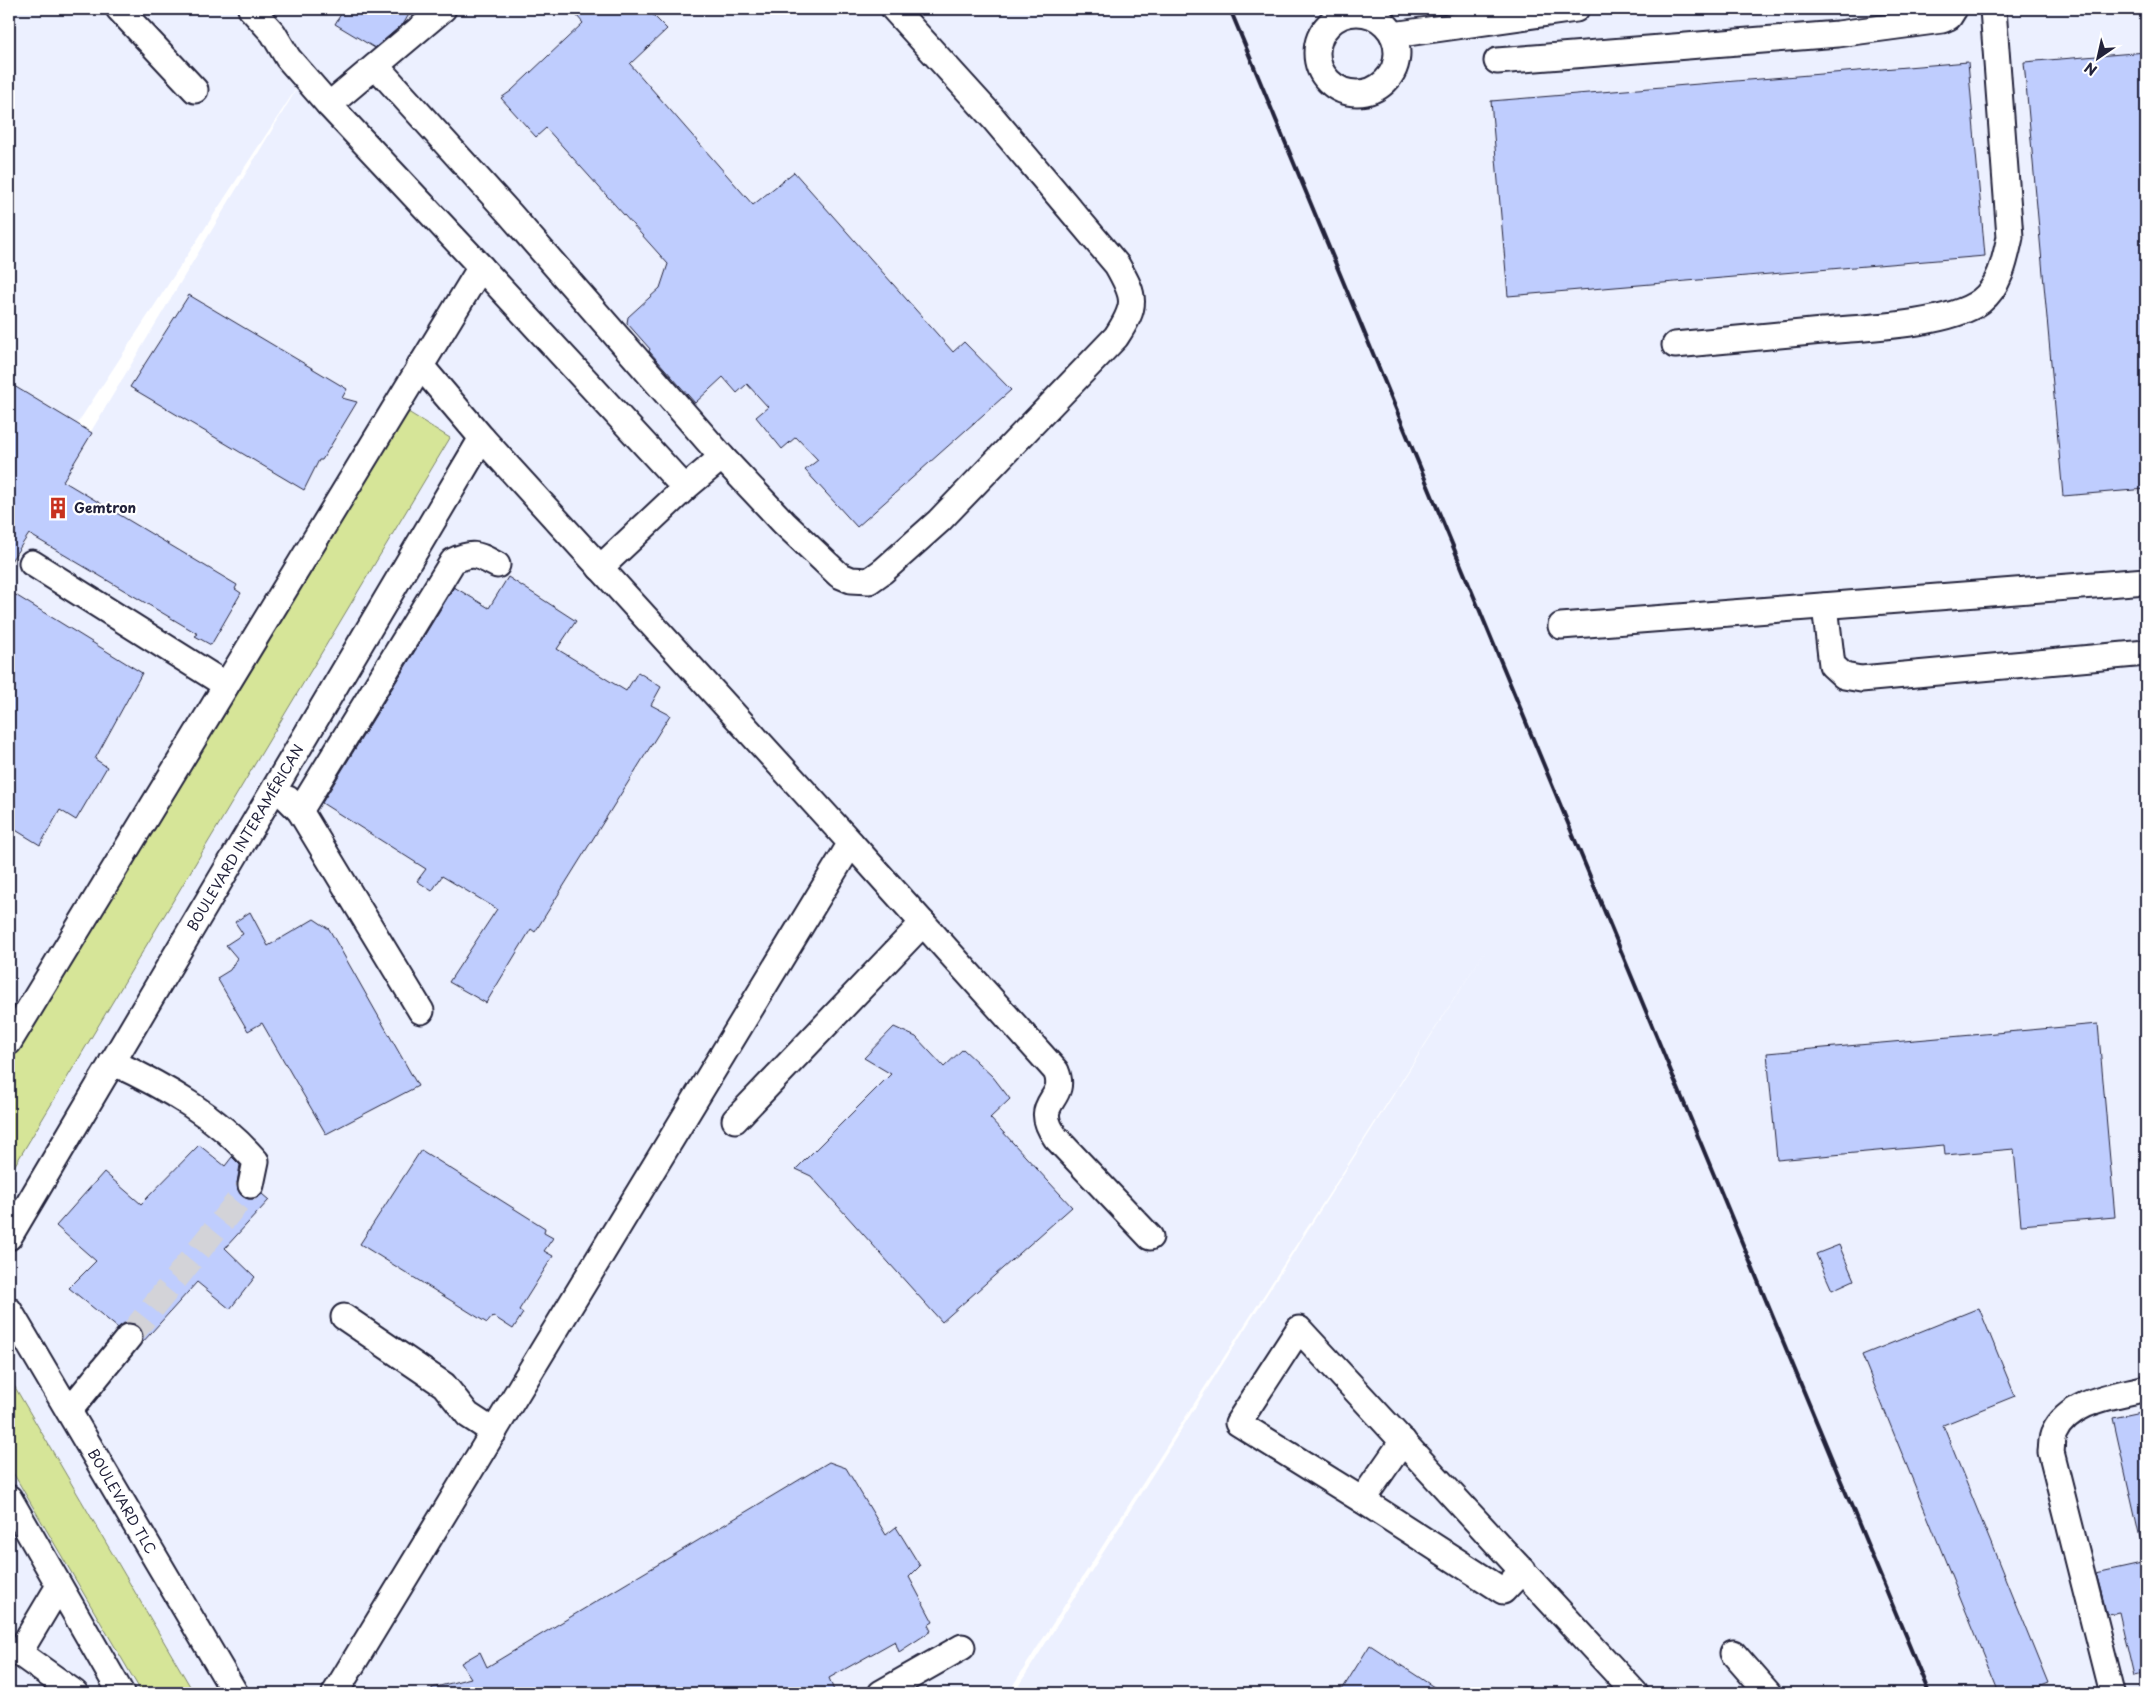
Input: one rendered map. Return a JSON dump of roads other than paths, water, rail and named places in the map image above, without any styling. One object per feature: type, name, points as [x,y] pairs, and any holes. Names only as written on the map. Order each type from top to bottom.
[{"type":"street","points":[[119,9],[195,90]]},
{"type":"street","points":[[251,9],[273,33],[288,58],[329,105],[481,266],[685,488]]},
{"type":"street","points":[[329,105],[443,9]]},
{"type":"street","points":[[376,66],[510,214],[722,457],[784,523],[838,575],[851,580],[869,580],[883,571],[939,521],[1116,338],[1128,319],[1133,304],[1129,286],[1117,265],[993,118],[894,9]]},
{"type":"street","points":[[1392,35],[1576,9]]},
{"type":"street","points":[[1497,61],[1838,34],[1942,20],[1949,17],[1954,9]]},
{"type":"street","points":[[1675,345],[1901,324],[1959,313],[1981,301],[1994,286],[2003,266],[2010,237],[1993,9]]},
{"type":"street","points":[[9,1042],[481,266]]},
{"type":"street","points":[[420,366],[482,438],[1056,1071],[1059,1079],[1058,1088],[1046,1111],[1045,1118],[1049,1128],[1056,1138],[1150,1237]]},
{"type":"street","name":"BOULEVARD INTERAMÉRICAN","points":[[9,1237],[276,789],[482,438]]},
{"type":"street","points":[[600,568],[685,488],[722,457]]},
{"type":"street","points":[[300,811],[453,560],[475,554],[497,565]]},
{"type":"street","points":[[32,563],[226,685]]},
{"type":"street","points":[[1561,626],[2146,581]]},
{"type":"street","points":[[1825,606],[1832,665],[1844,676],[1861,679],[2146,654]]},
{"type":"street","points":[[276,789],[300,811],[421,1011]]},
{"type":"street","points":[[335,1693],[851,843]]},
{"type":"street","points":[[735,1120],[923,923]]},
{"type":"street","points":[[112,1062],[146,1078],[198,1108],[238,1140],[256,1160],[251,1185]]},
{"type":"street","name":"BOULEVARD TLC","points":[[9,1310],[236,1693]]},
{"type":"street","points":[[344,1317],[444,1385],[468,1415],[494,1432]]},
{"type":"street","points":[[1523,1570],[1503,1590],[1238,1423],[1299,1329],[1523,1570],[1635,1693]]},
{"type":"street","points":[[69,1411],[129,1337]]},
{"type":"street","points":[[2112,1693],[2051,1452],[2053,1434],[2060,1423],[2075,1410],[2098,1400],[2146,1388]]},
{"type":"street","points":[[1362,1500],[1403,1441]]},
{"type":"street","points":[[9,1498],[121,1693]]},
{"type":"street","points":[[59,1586],[18,1653],[75,1693]]},
{"type":"street","points":[[881,1693],[962,1647]]},
{"type":"street","points":[[1733,1653],[1768,1693]]},
{"type":"tunnel","points":[[129,1337],[251,1185]]},
{"type":"railway","points":[[1230,9],[1929,1693]]},
{"type":"place","name":"Gemtron","points":[[58,508]]}]
